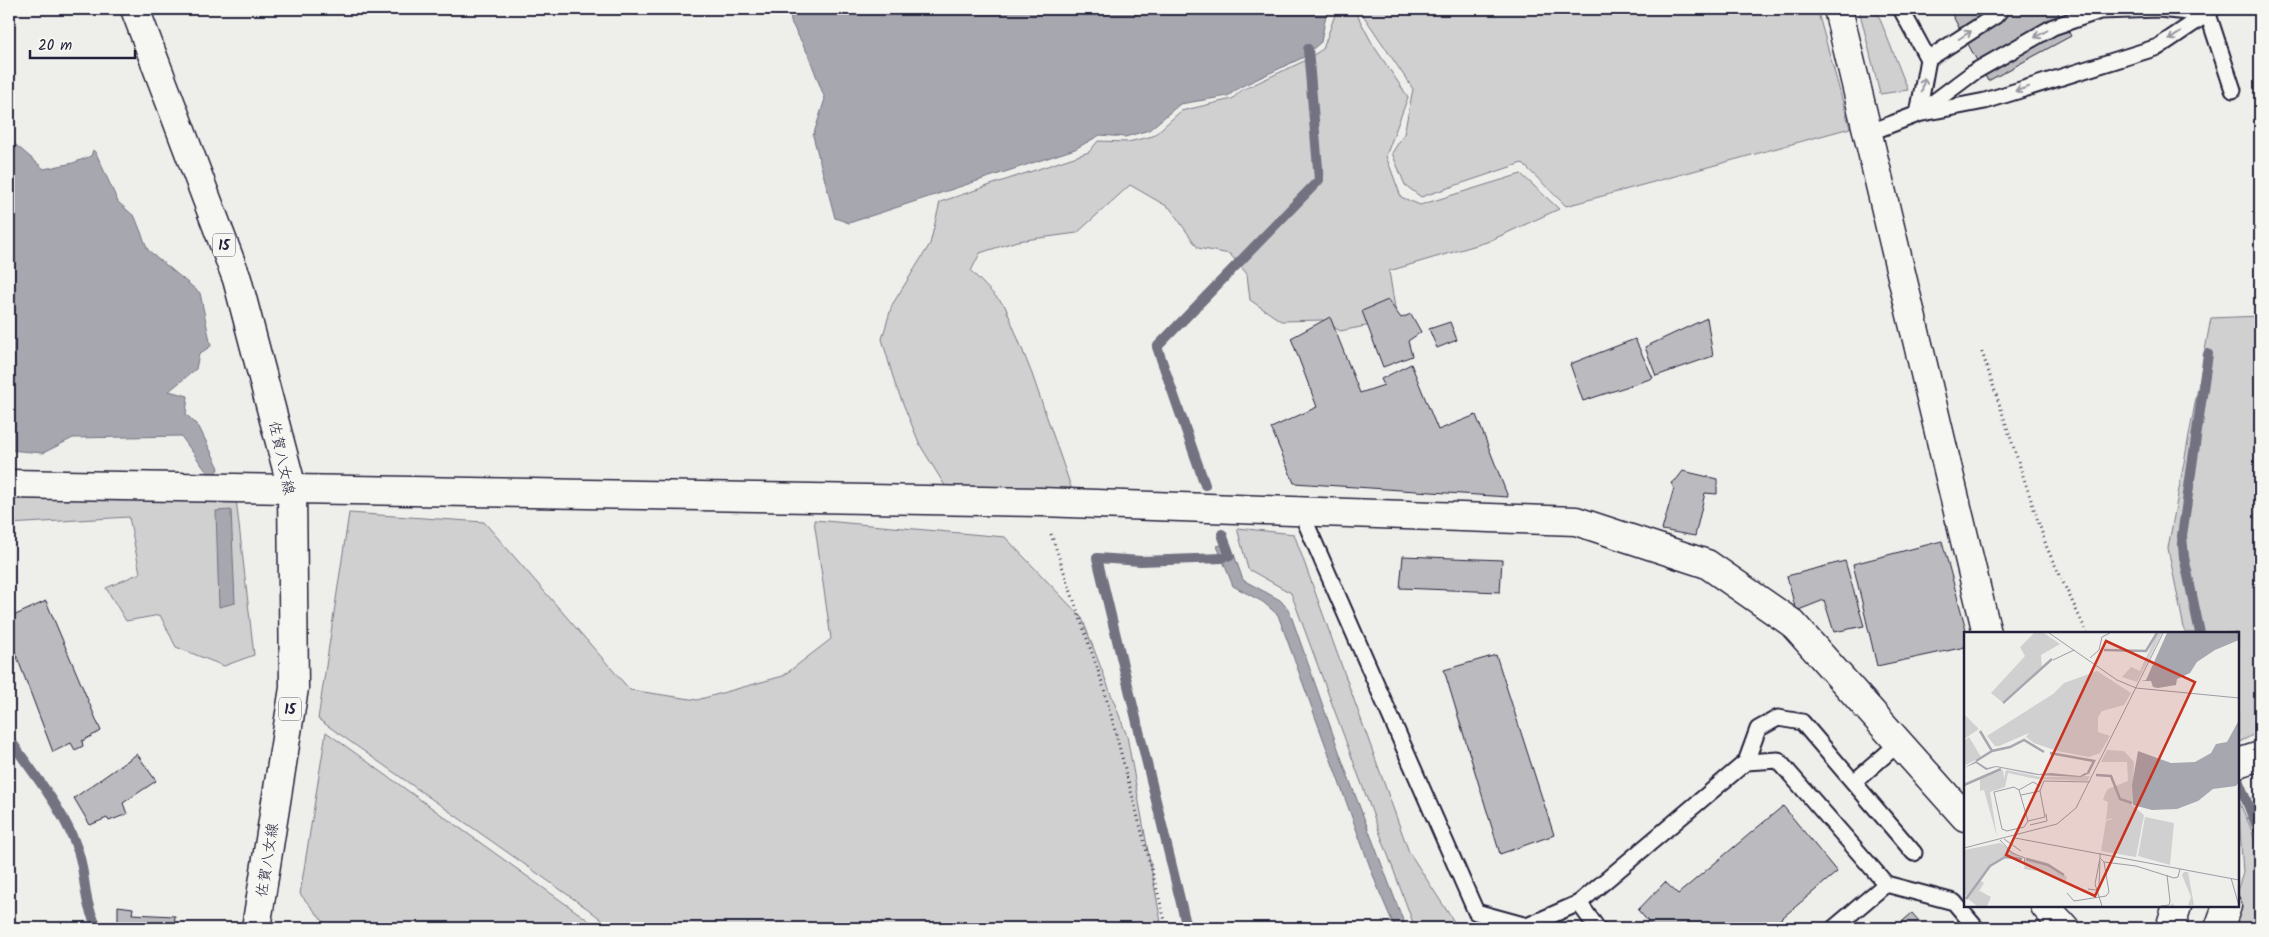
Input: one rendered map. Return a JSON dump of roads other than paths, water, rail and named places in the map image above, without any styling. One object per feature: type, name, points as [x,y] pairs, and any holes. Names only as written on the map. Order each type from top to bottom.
[{"type":"street","name":"佐賀八女線","points":[[135,9],[237,279],[292,488],[294,688],[256,928]]},
{"type":"street","points":[[1838,9],[1987,632]]},
{"type":"street","points":[[9,484],[1041,502],[1576,521],[1706,564],[1792,623],[1964,816]]},
{"type":"street","points":[[2239,763],[2260,756]]},
{"type":"street","points":[[2046,907],[2065,928]]},
{"type":"street","points":[[2071,907],[2079,928]]},
{"type":"street","points":[[2170,928],[2177,907]]},
{"type":"street","points":[[2219,928],[2227,907]]},
{"type":"lane","points":[[1901,9],[1928,59],[1918,114]]},
{"type":"lane","points":[[1928,59],[1996,16],[2001,9]]},
{"type":"lane","points":[[1918,114],[1974,72],[2053,26],[2100,11],[2159,9],[2212,12]]},
{"type":"lane","points":[[1868,133],[1918,114],[1985,101],[2158,47],[2212,12]]},
{"type":"lane","points":[[2212,12],[2233,90]]},
{"type":"lane","points":[[1301,512],[1476,912],[1527,927],[1579,903],[1746,762],[1758,729],[1778,718],[1802,722],[1914,853]]},
{"type":"lane","points":[[1854,782],[1899,743]]},
{"type":"lane","points":[[1746,762],[1778,760],[1886,884],[1954,902],[1976,928]]},
{"type":"lane","points":[[1834,928],[1886,884]]},
{"type":"lane","points":[[1579,903],[1597,928]]},
{"type":"waterway","points":[[1205,485],[1157,347],[1319,180],[1308,49]]},
{"type":"waterway","points":[[2200,632],[2184,557],[2182,536],[2208,354]]},
{"type":"waterway","points":[[1222,534],[1230,556]]},
{"type":"waterway","points":[[1187,928],[1097,558],[1141,561],[1222,558]]},
{"type":"waterway","points":[[9,738],[65,821],[81,860],[88,905],[95,922]]},
{"type":"waterway","points":[[2239,782],[2260,834]]}]
